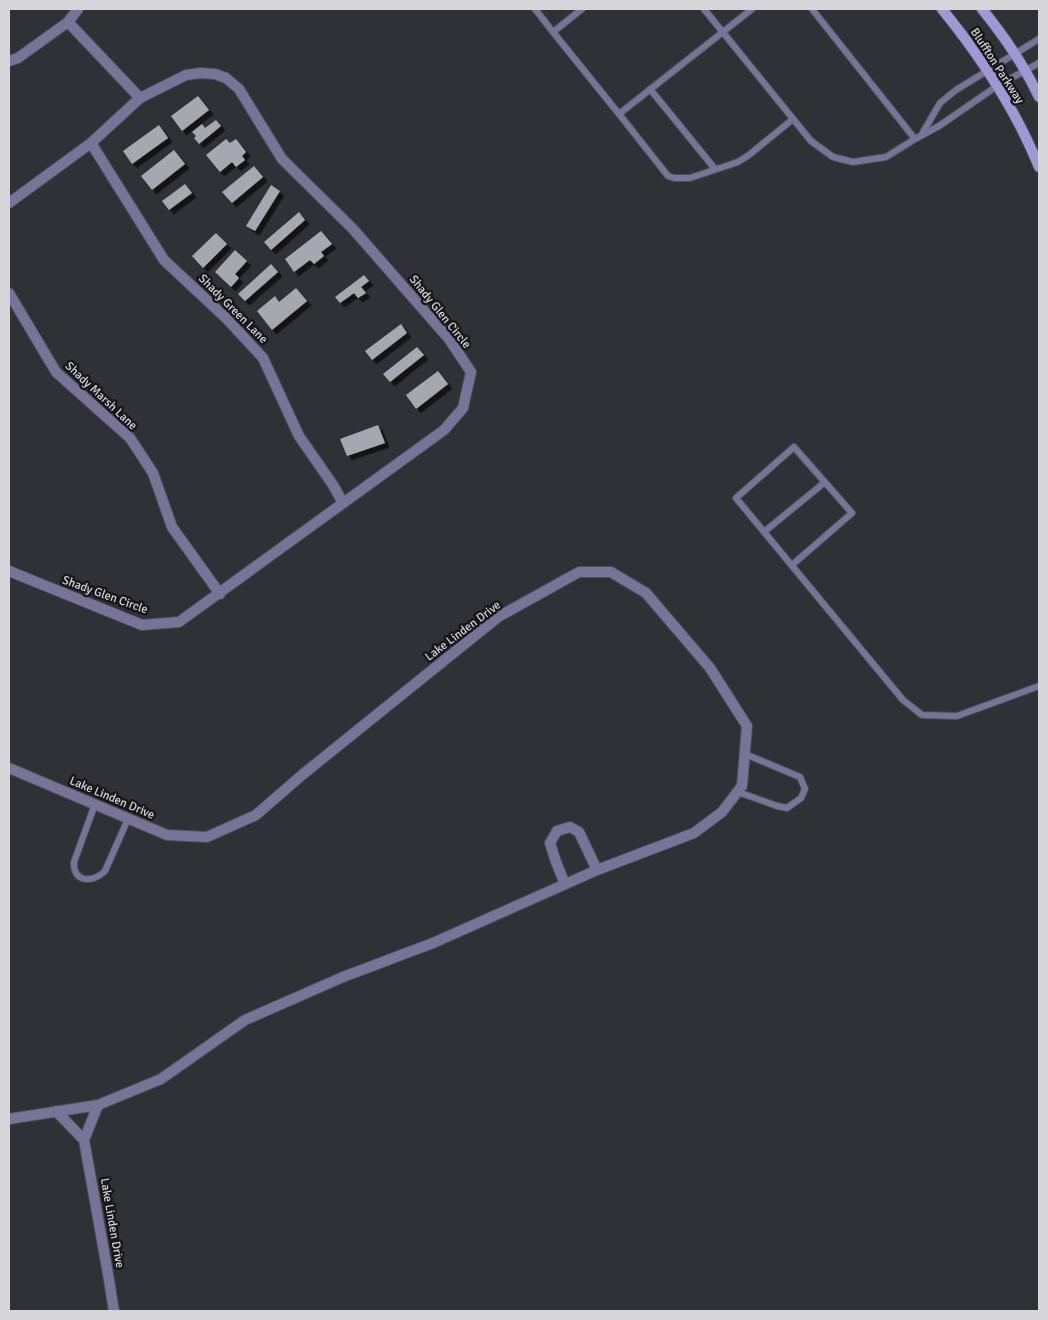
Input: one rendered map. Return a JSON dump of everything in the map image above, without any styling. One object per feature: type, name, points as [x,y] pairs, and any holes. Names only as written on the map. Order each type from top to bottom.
[{"type":"main road","name":"Bluffton Parkway","points":[[942,9],[987,70],[1010,107],[1039,167]]},
{"type":"main road","name":"Bluffton Parkway","points":[[982,9],[1004,37],[1026,71],[1039,97]]},
{"type":"street","points":[[9,61],[18,58],[68,22],[78,9]]},
{"type":"street","points":[[68,22],[140,98]]},
{"type":"street","name":"Shady Glen Circle","points":[[9,203],[91,143],[140,98],[186,75],[201,72],[226,78],[239,89],[282,159],[353,229],[449,339],[471,372],[463,408],[444,430],[179,622],[142,625],[9,571]]},
{"type":"street","name":"Shady Green Lane","points":[[91,143],[164,260],[226,318],[263,358],[299,436],[343,503]]},
{"type":"street","name":"Shady Marsh Lane","points":[[9,293],[56,372],[130,438],[153,473],[172,527],[220,594]]},
{"type":"street","name":"Lake Linden Drive","points":[[9,768],[167,835],[208,836],[256,814],[498,618],[578,572],[611,572],[646,593],[710,668],[747,726],[742,786],[722,812],[694,833],[597,870],[433,943],[343,977],[245,1020],[162,1079],[98,1105],[9,1119]]},
{"type":"street","points":[[565,884],[550,843],[558,831],[570,827],[578,832],[597,870]]},
{"type":"street","points":[[56,1111],[84,1140],[98,1105]]},
{"type":"street","name":"Lake Linden Drive","points":[[84,1140],[114,1311]]},
{"type":"lane","points":[[535,9],[668,176],[682,179],[738,162],[793,119]]},
{"type":"lane","points":[[553,32],[582,9]]},
{"type":"lane","points":[[704,9],[811,142],[832,157],[853,162],[886,158],[939,126],[997,86],[1039,63]]},
{"type":"lane","points":[[619,114],[752,9]]},
{"type":"lane","points":[[812,9],[915,139]]},
{"type":"lane","points":[[922,135],[940,103],[956,90],[1039,40]]},
{"type":"lane","points":[[650,89],[715,169]]},
{"type":"lane","points":[[792,565],[852,514],[794,447],[736,498],[903,700],[922,715],[957,716],[1039,686]]},
{"type":"lane","points":[[764,532],[824,482]]},
{"type":"lane","points":[[738,792],[787,808],[802,798],[804,789],[800,777],[745,754]]},
{"type":"lane","points":[[95,804],[74,862],[74,867],[78,874],[84,879],[90,880],[100,877],[105,871],[128,818]]},
{"type":"building","points":[[198,96],[209,110],[182,131],[171,116]]},
{"type":"building","points":[[216,120],[221,126],[199,144],[192,132],[202,124],[205,128]]},
{"type":"building","points":[[159,125],[168,138],[132,164],[123,151]]},
{"type":"building","points":[[226,139],[230,143],[236,139],[246,152],[242,156],[245,160],[236,167],[232,162],[220,172],[206,155]]},
{"type":"building","points":[[174,150],[185,164],[152,190],[141,176]]},
{"type":"building","points":[[254,166],[263,177],[232,203],[222,192]]},
{"type":"building","points":[[185,184],[192,193],[169,210],[162,201]]},
{"type":"building","points":[[271,185],[280,191],[255,231],[246,226]]},
{"type":"building","points":[[299,212],[305,220],[271,250],[264,242]]},
{"type":"building","points":[[321,231],[332,244],[321,252],[324,256],[314,264],[310,260],[294,272],[285,259]]},
{"type":"building","points":[[216,233],[227,244],[203,268],[192,256]]},
{"type":"building","points":[[235,250],[247,261],[235,274],[239,278],[231,287],[215,272]]},
{"type":"building","points":[[271,264],[278,272],[245,301],[238,294]]},
{"type":"building","points":[[364,275],[369,281],[361,287],[366,293],[358,298],[354,293],[340,303],[335,297]]},
{"type":"building","points":[[296,288],[307,301],[272,330],[257,311],[275,296],[279,302]]},
{"type":"building","points":[[401,324],[407,333],[372,360],[365,351]]},
{"type":"building","points":[[417,347],[424,355],[390,382],[383,374]]},
{"type":"building","points":[[438,371],[448,384],[416,409],[406,395]]},
{"type":"building","points":[[378,425],[385,443],[347,456],[340,439]]}]
